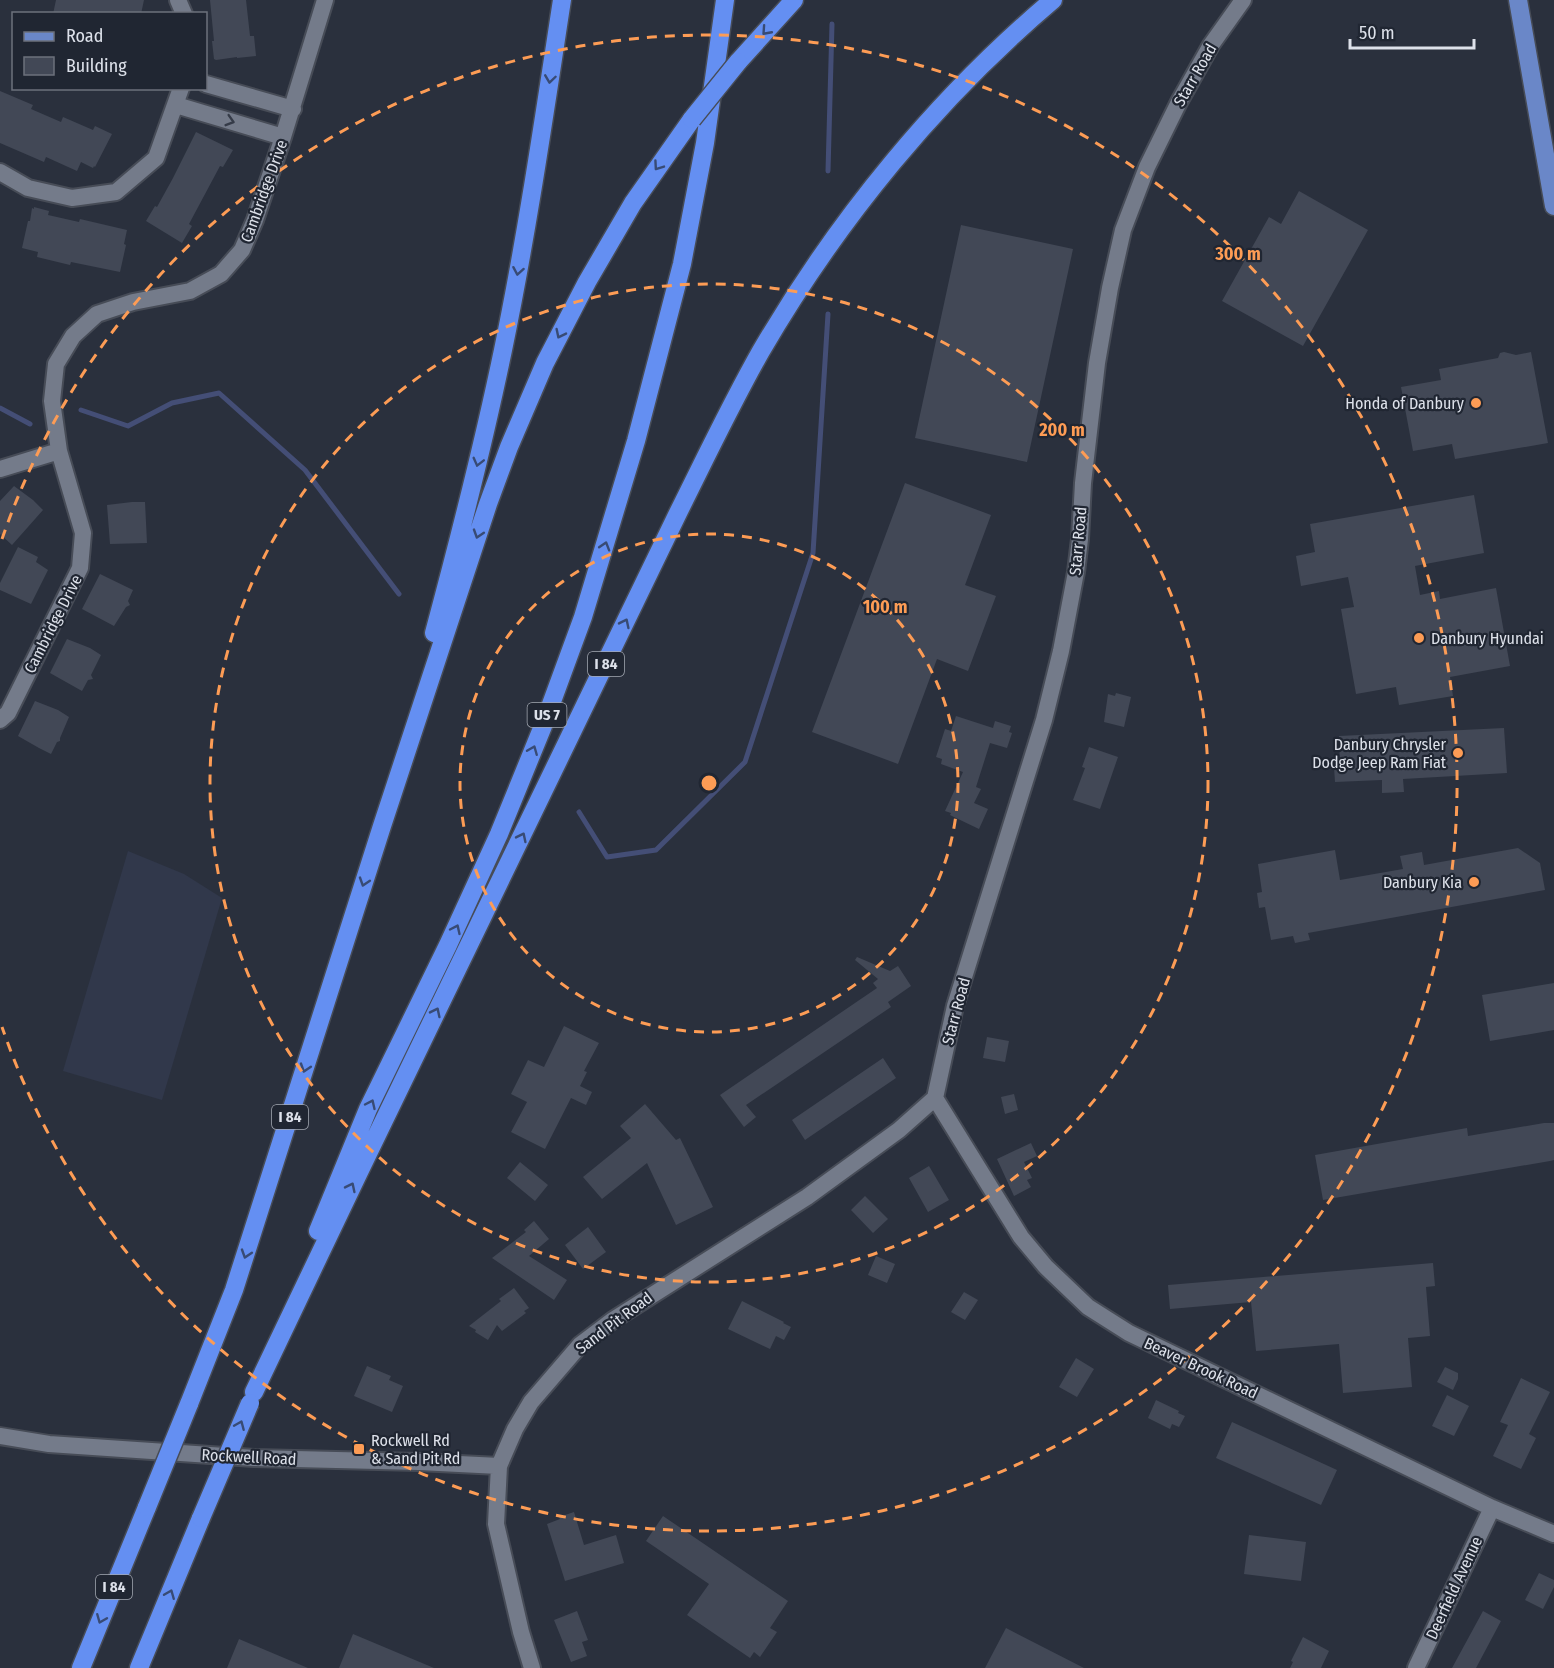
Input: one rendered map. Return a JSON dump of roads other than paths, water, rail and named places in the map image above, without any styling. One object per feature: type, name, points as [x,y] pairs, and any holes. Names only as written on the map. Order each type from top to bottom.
[{"type":"highway","points":[[382,826],[492,404],[529,212],[561,0]]},
{"type":"highway","name":"US 7","points":[[252,1397],[364,1119],[499,834],[543,726],[583,617],[636,441],[682,264],[705,143],[725,0]]},
{"type":"highway","name":"I 84","points":[[81,1668],[234,1290],[382,826],[488,504],[533,391],[572,309],[616,230],[650,178],[692,119],[738,62],[794,0]]},
{"type":"highway","name":"I 84","points":[[140,1668],[252,1397],[678,513],[761,352],[826,249],[900,154],[982,66],[1053,0]]},
{"type":"main road","points":[[1518,0],[1554,206]]},
{"type":"street","name":"Cambridge Drive","points":[[0,720],[8,713],[80,568],[83,533],[59,451],[52,401],[56,364],[73,336],[97,314],[133,302],[190,291],[221,274],[242,250],[284,137],[324,0]]},
{"type":"street","name":"Starr Road","points":[[935,1098],[955,1006],[1041,730],[1061,651],[1076,572],[1083,483],[1097,363],[1123,230],[1147,167],[1179,102],[1211,45],[1243,0]]},
{"type":"street","points":[[207,84],[293,109]]},
{"type":"street","points":[[0,172],[28,188],[72,198],[116,192],[156,158],[180,90]]},
{"type":"street","points":[[176,105],[284,137]]},
{"type":"street","points":[[0,469],[59,451]]},
{"type":"street","name":"Sand Pit Road","points":[[532,1668],[521,1632],[496,1524],[499,1466],[515,1429],[531,1402],[580,1346],[613,1320],[807,1197],[899,1130],[935,1098]]},
{"type":"street","name":"Beaver Brook Road","points":[[935,1098],[1021,1237],[1049,1269],[1088,1307],[1129,1333],[1492,1508],[1554,1534]]},
{"type":"street","name":"Rockwell Road","points":[[0,1436],[49,1444],[265,1459],[499,1466]]},
{"type":"street","name":"Deerfield Avenue","points":[[1416,1668],[1492,1508]]},
{"type":"waterway","points":[[828,171],[832,24]]},
{"type":"waterway","points":[[579,812],[607,857],[656,850],[745,762],[813,553],[828,314]]},
{"type":"waterway","points":[[81,410],[128,426],[172,403],[219,393],[305,470],[399,594]]},
{"type":"waterway","points":[[0,408],[30,424]]},
{"type":"place","name":"Honda of Danbury","points":[[1476,403]]},
{"type":"place","name":"Danbury Hyundai","points":[[1419,638]]},
{"type":"place","name":"Danbury Chrysler Dodge Jeep Ram Fiat","points":[[1458,753]]},
{"type":"place","name":"Danbury Kia","points":[[1474,882]]},
{"type":"place","name":"Rockwell Rd & Sand Pit Rd","points":[[359,1449]]}]
